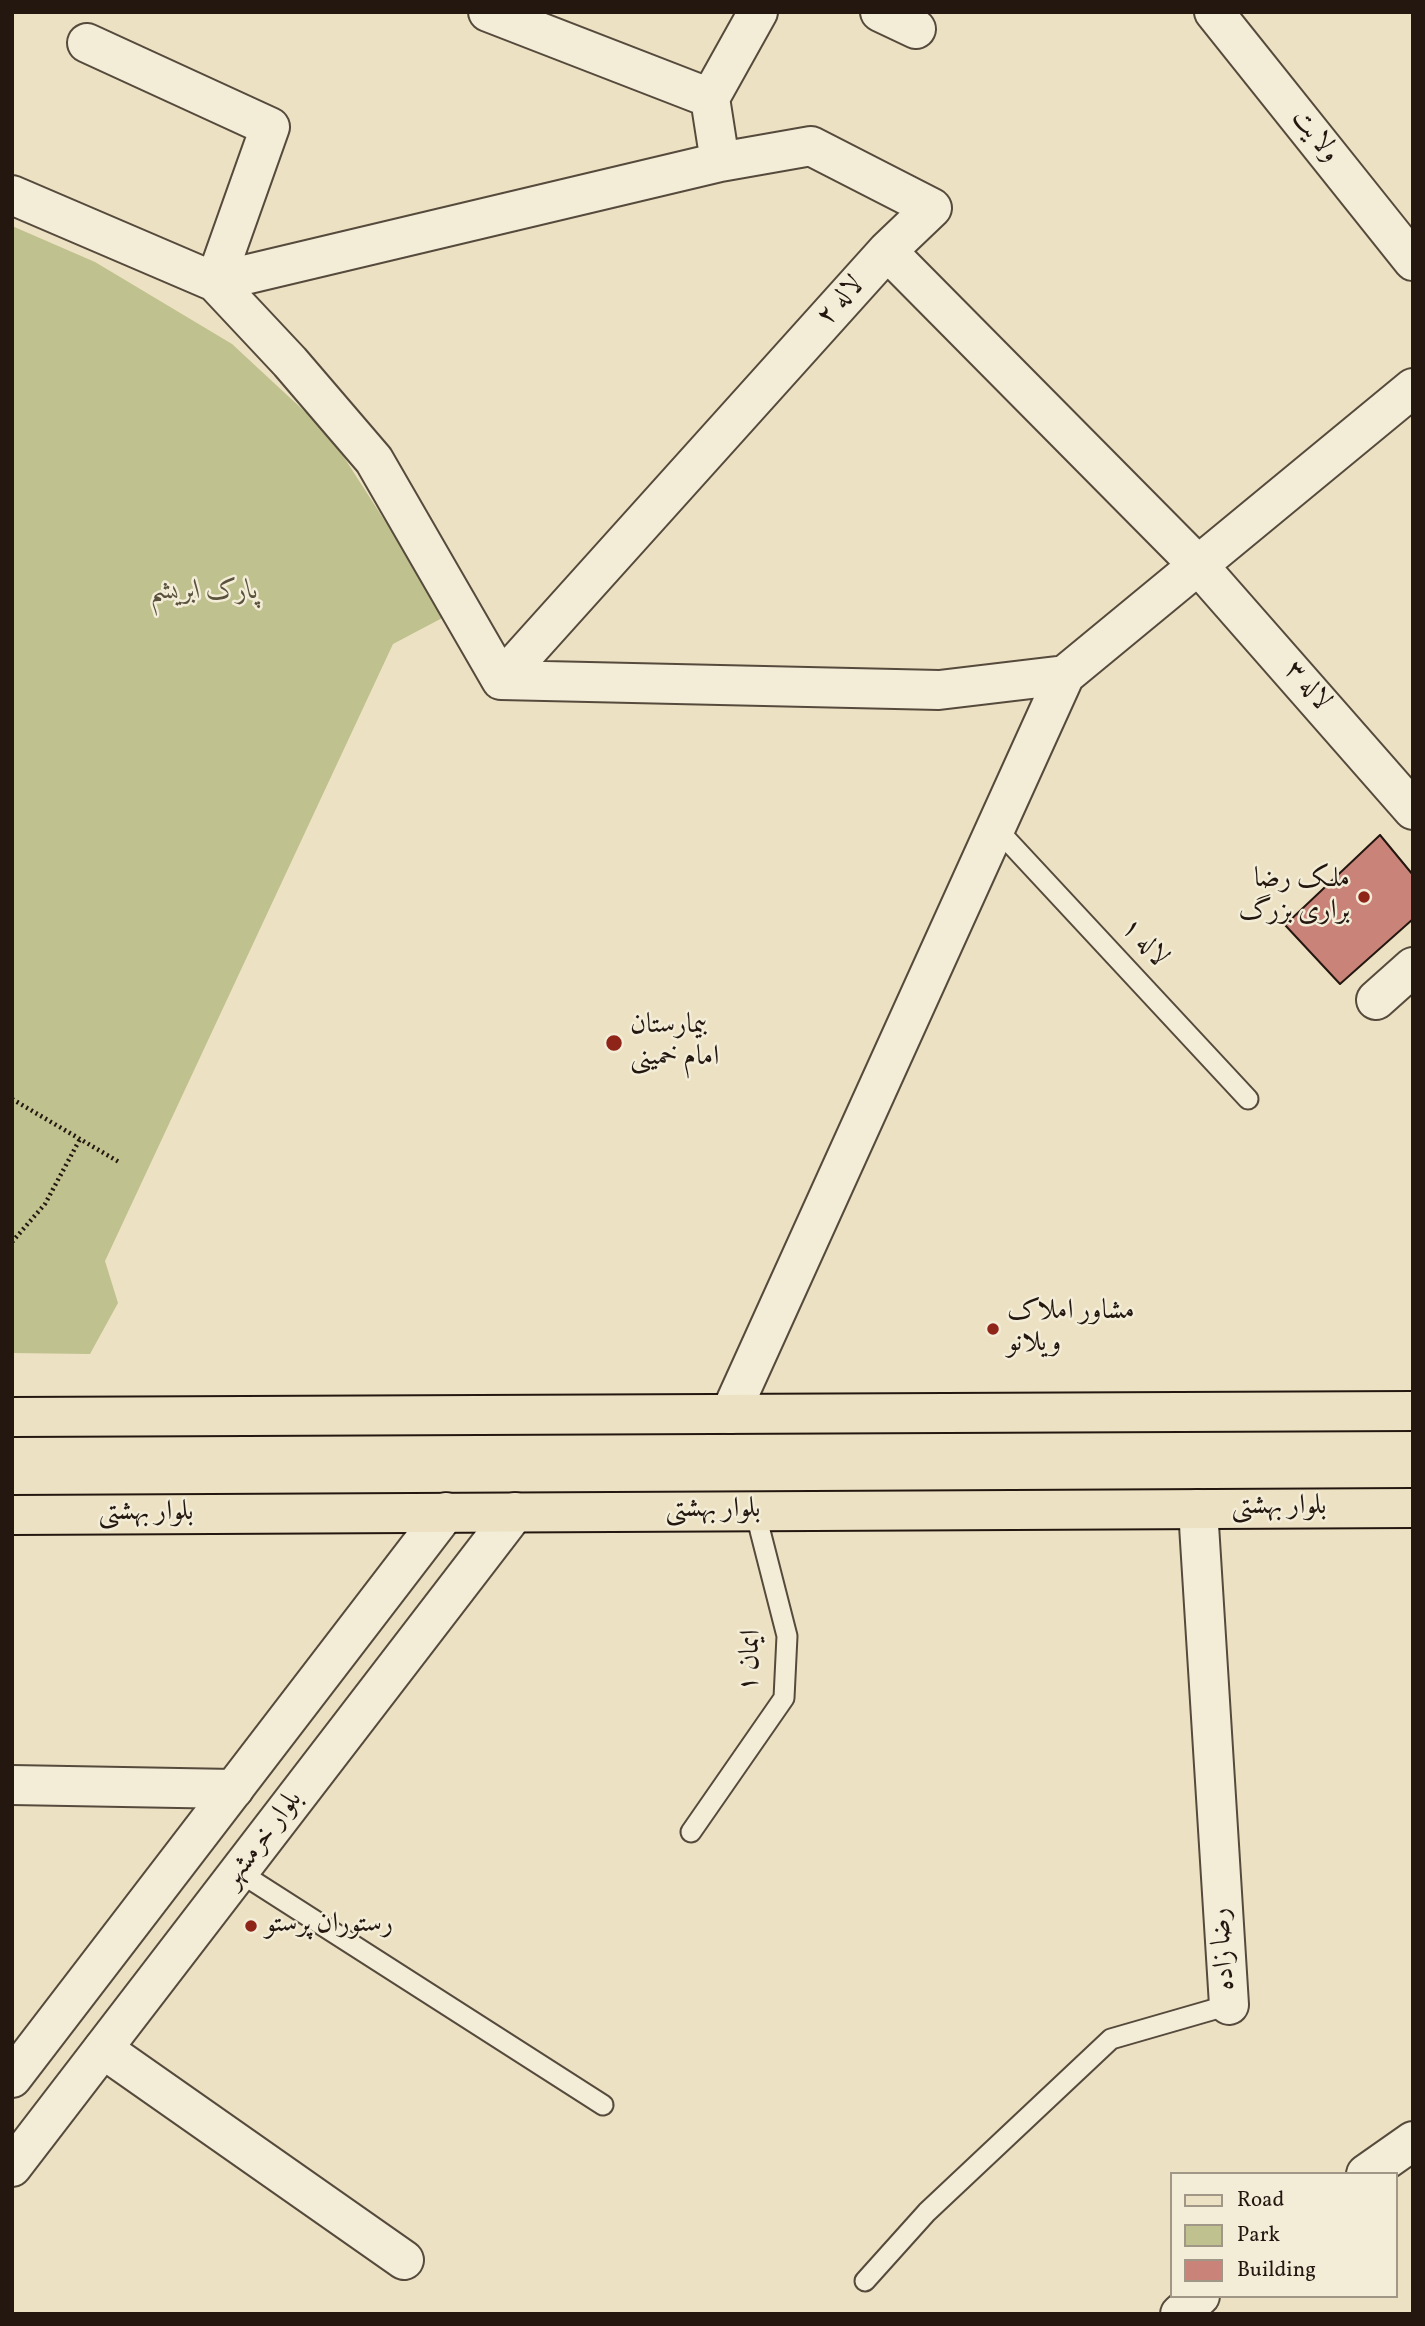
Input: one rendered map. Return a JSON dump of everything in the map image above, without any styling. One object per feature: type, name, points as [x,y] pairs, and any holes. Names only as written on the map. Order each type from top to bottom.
[{"type":"main road","points":[[12,1418],[1413,1411]]},
{"type":"main road","name":"بلوار بهشتی","points":[[12,1515],[1413,1508]]},
{"type":"street","points":[[488,12],[710,99]]},
{"type":"street","points":[[720,162],[710,99],[758,12]]},
{"type":"street","points":[[880,12],[916,29]]},
{"type":"street","name":"ولایت","points":[[1214,12],[1413,261]]},
{"type":"street","points":[[87,43],[270,127],[215,282]]},
{"type":"street","points":[[215,282],[720,162],[811,146],[932,208],[887,251]]},
{"type":"street","points":[[12,195],[215,282],[290,362],[374,460],[501,680],[939,690],[1065,676]]},
{"type":"street","name":"لاله ۲","points":[[501,680],[887,251],[1198,565]]},
{"type":"street","points":[[730,1414],[1065,676],[1413,387]]},
{"type":"street","name":"لاله ۳","points":[[1198,565],[1413,810]]},
{"type":"street","points":[[1376,1000],[1413,967]]},
{"type":"street","name":"رضا زاده","points":[[1198,1509],[1228,2006]]},
{"type":"street","name":"بلوار خرمشهر","points":[[12,2078],[446,1512]]},
{"type":"street","name":"بلوار خرمشهر","points":[[12,2168],[515,1512]]},
{"type":"street","points":[[12,1786],[234,1789]]},
{"type":"street","points":[[103,2049],[404,2260]]},
{"type":"street","points":[[1369,2172],[1413,2141]]},
{"type":"street","points":[[1180,2314],[1198,2298]]},
{"type":"lane","name":"لاله ۱","points":[[996,828],[1248,1099]]},
{"type":"lane","name":"ایمان ۱","points":[[691,1832],[784,1698],[787,1636],[755,1511]]},
{"type":"lane","points":[[239,1872],[603,2105]]},
{"type":"lane","name":"رضا زاده","points":[[865,2281],[926,2212],[1111,2039],[1228,2006]]},
{"type":"path","points":[[12,1099],[119,1162]]},
{"type":"path","points":[[12,1242],[45,1205],[80,1139]]},
{"type":"green space","name":"پارک ابریشم","points":[[12,226],[95,262],[232,344],[329,434],[446,616],[393,644],[105,1261],[118,1303],[90,1354],[12,1353]]},
{"type":"building","name":"ملک رضا براری بزرگ","points":[[1380,835],[1413,875],[1413,919],[1340,984],[1285,925]]},
{"type":"place","name":"ملک رضا براری بزرگ","points":[[1364,897]]},
{"type":"place","name":"بیمارستان امام خمینی","points":[[614,1043]]},
{"type":"place","name":"مشاور املاک ویلانو","points":[[993,1329]]},
{"type":"place","name":"رستوران پرستو","points":[[251,1926]]}]
